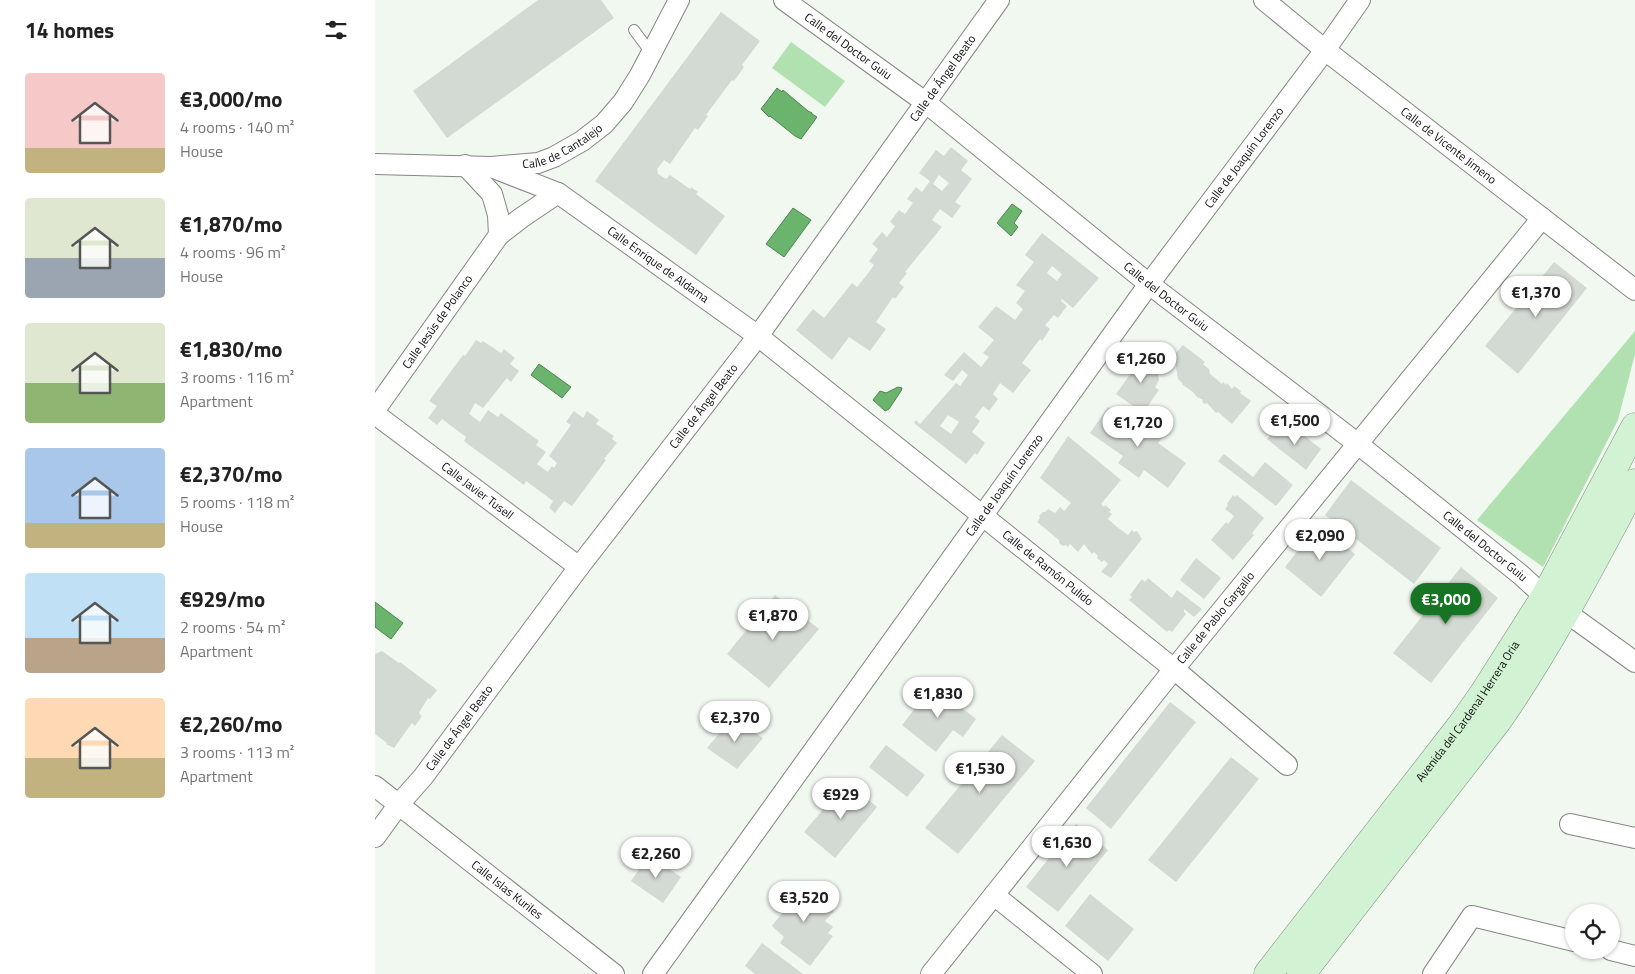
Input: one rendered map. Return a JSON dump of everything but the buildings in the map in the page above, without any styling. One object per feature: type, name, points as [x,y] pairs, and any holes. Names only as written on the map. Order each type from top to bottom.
[{"type":"main road","name":"Avenida del Cardenal Herrera Oria","points":[[1301,974],[1498,720],[1534,666],[1555,605],[1635,427]]},
{"type":"main road","name":"Avenida del Cardenal Herrera Oria","points":[[1268,974],[1460,727],[1485,692],[1555,605],[1635,483]]},
{"type":"street","name":"Calle de Cantalejo","points":[[375,164],[491,167],[538,162],[582,141],[604,124],[623,102],[679,0]]},
{"type":"street","name":"Calle del Doctor Guiu","points":[[784,0],[925,102],[1149,284],[1358,444],[1521,575],[1555,605],[1635,662]]},
{"type":"street","name":"Calle de Ángel Beato","points":[[375,837],[399,804],[423,777],[579,567],[758,336],[999,0]]},
{"type":"street","name":"Calle de Vicente Jimeno","points":[[1264,0],[1325,50],[1635,290]]},
{"type":"street","name":"Calle de Joaquín Lorenzo","points":[[653,974],[1149,284],[1325,50],[1360,0]]},
{"type":"street","points":[[554,156],[553,176],[558,193]]},
{"type":"street","points":[[465,165],[492,194],[498,215],[499,235]]},
{"type":"street","name":"Calle Enrique de Aldama","points":[[491,167],[558,193],[758,336]]},
{"type":"street","name":"Calle Jesús de Polanco","points":[[375,410],[499,235],[558,193]]},
{"type":"street","name":"Calle de Pablo Gargallo","points":[[931,974],[1174,669],[1542,218]]},
{"type":"street","name":"Calle de Ramón Pulido","points":[[758,336],[1174,669],[1287,765]]},
{"type":"street","name":"Calle Javier Tusell","points":[[375,414],[579,567]]},
{"type":"street","name":"Calle Islas Kuriles","points":[[375,786],[614,974]]},
{"type":"street","points":[[1570,824],[1635,838]]},
{"type":"street","points":[[994,895],[1092,974]]},
{"type":"street","points":[[1433,974],[1472,916],[1565,939]]},
{"type":"street","points":[[1620,952],[1635,956]]},
{"type":"lane","points":[[634,30],[651,53]]},
{"type":"shaded area","points":[[791,42],[845,81],[825,107],[772,68]]},
{"type":"shaded area","points":[[777,88],[782,92],[783,90],[817,117],[801,139],[769,117],[761,109]]},
{"type":"shaded area","points":[[1012,204],[1022,211],[1014,223],[1018,227],[1011,236],[997,223]]},
{"type":"shaded area","points":[[793,208],[811,220],[784,257],[766,244]]},
{"type":"shaded area","points":[[1635,331],[1635,354],[1618,420],[1543,567],[1477,520]]},
{"type":"shaded area","points":[[539,364],[571,387],[562,398],[531,375]]},
{"type":"shaded area","points":[[898,387],[902,388],[901,391],[889,409],[885,411],[873,400],[880,391],[886,393]]},
{"type":"shaded area","points":[[375,602],[403,623],[391,639],[375,627]]}]
